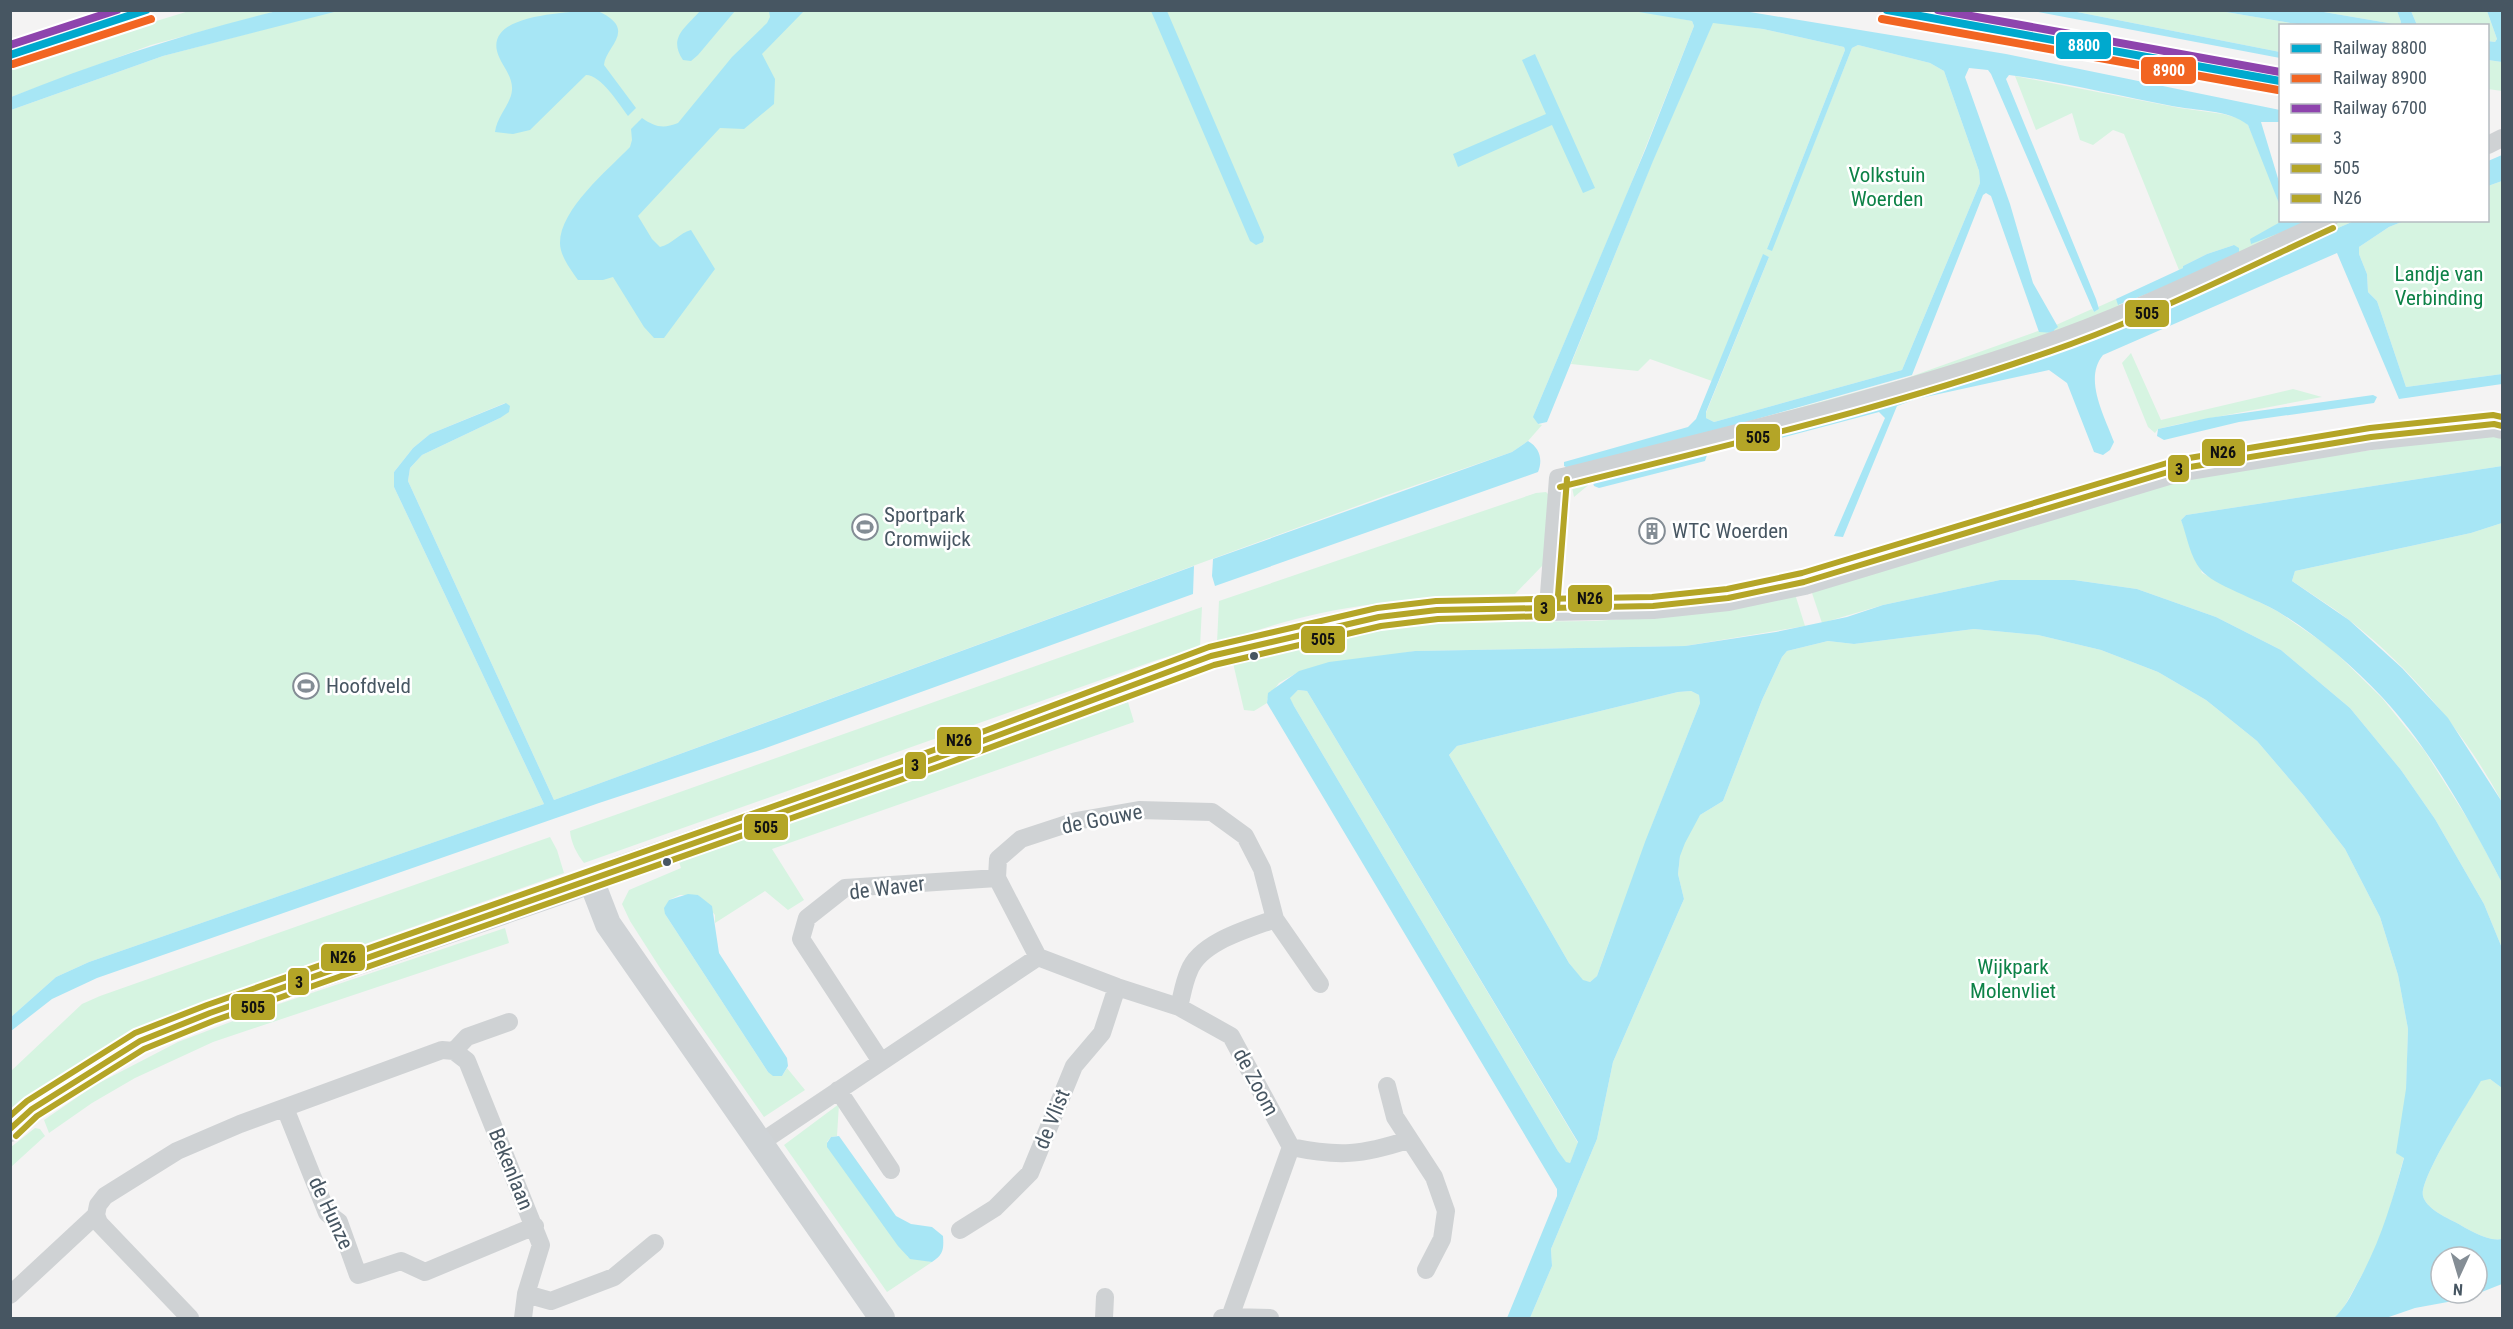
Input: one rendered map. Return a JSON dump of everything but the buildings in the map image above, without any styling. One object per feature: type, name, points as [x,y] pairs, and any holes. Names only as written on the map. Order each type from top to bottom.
[{"type":"street","points":[[1548,607],[1558,478],[1817,411],[2032,348],[2096,324],[2324,222]]},
{"type":"street","points":[[10,1129],[32,1109],[140,1041],[210,1013],[937,758],[1211,656],[1379,616],[1437,610],[1653,606],[1728,598],[1804,582],[2178,469],[2371,437],[2494,424],[2502,426]]},
{"type":"street","name":"de Gouwe","points":[[997,878],[998,860],[1021,839],[1076,821],[1139,810],[1212,812],[1245,836],[1262,868],[1275,919],[1320,984]]},
{"type":"street","points":[[760,1143],[880,1060],[1038,957],[997,878]]},
{"type":"street","name":"de Waver","points":[[880,1060],[801,939],[807,918],[845,888],[997,878]]},
{"type":"street","points":[[591,880],[608,924],[882,1318]]},
{"type":"street","points":[[1179,1007],[1189,969],[1208,949],[1229,936],[1275,919]]},
{"type":"street","name":"de Zoom","points":[[1038,957],[1117,987],[1179,1007],[1231,1036],[1291,1147]]},
{"type":"street","name":"de Vlist","points":[[960,1230],[995,1208],[1030,1173],[1074,1066],[1102,1033],[1117,987]]},
{"type":"street","points":[[190,1318],[99,1223],[96,1215],[98,1205],[105,1196],[177,1151],[240,1124],[442,1050],[454,1051],[467,1037],[509,1022]]},
{"type":"street","name":"Bekenlaan","points":[[454,1051],[467,1061],[541,1245],[526,1294],[523,1318]]},
{"type":"street","points":[[1387,1086],[1395,1117],[1434,1177],[1446,1211],[1442,1239],[1426,1270]]},
{"type":"street","points":[[838,1090],[891,1170]]},
{"type":"street","name":"de Hunze","points":[[285,1108],[327,1214],[339,1222],[358,1275],[400,1261],[425,1272],[535,1226]]},
{"type":"street","points":[[1270,1318],[1226,1318],[1291,1147],[1326,1155],[1372,1151],[1408,1140]]},
{"type":"street","points":[[10,1295],[96,1215]]},
{"type":"street","points":[[526,1294],[551,1301],[614,1277],[655,1243]]},
{"type":"street","points":[[1104,1318],[1105,1297]]},
{"type":"green space","name":"Sportpark Cromwijck","points":[[338,10],[1633,10],[1692,21],[1694,26],[1627,194],[1535,412],[1534,417],[1538,424],[1542,425],[1528,441],[1512,452],[1387,495],[554,800],[408,481],[410,468],[422,455],[500,418],[505,403],[430,434],[413,448],[394,472],[394,487],[544,804],[89,962],[56,977],[11,1017],[11,110],[163,56]]},
{"type":"green space","points":[[189,11],[277,11],[151,45],[11,97],[10,66]]},
{"type":"green space","points":[[2072,11],[2220,11],[2297,24],[2279,24],[2279,52]]},
{"type":"green space","points":[[2318,11],[2397,11],[2401,22],[2394,24]]},
{"type":"green space","points":[[2411,11],[2487,11],[2497,39],[2495,42],[2489,41],[2489,24],[2417,24]]},
{"type":"green space","name":"Volkstuin Woerden","points":[[1713,22],[1763,29],[1844,47],[1845,50],[1767,249],[1793,196],[1852,48],[1858,45],[1930,63],[1944,71],[1979,171],[1980,183],[1902,370],[1714,422],[1706,418],[1706,413],[1769,257],[1763,255],[1712,381],[1650,359],[1638,371],[1571,364],[1653,160]]},
{"type":"green space","points":[[2489,60],[2502,62],[2502,91],[2489,89]]},
{"type":"green space","points":[[2015,76],[2241,119],[2248,125],[2265,164],[2279,203],[2279,222],[2352,222],[2042,357],[1598,477],[1574,497],[1568,468],[1904,379],[2038,331],[2048,332],[2057,327],[2056,325],[2092,309],[2094,312],[2099,309],[2098,307],[2116,299],[2119,305],[2196,275],[2234,245],[2207,254],[2179,270],[2124,134],[2113,130],[2093,145],[2080,140],[2072,113],[2036,130]]},
{"type":"green space","name":"Landje van Verbinding","points":[[2502,181],[2502,374],[2406,387],[2377,301],[2368,292],[2367,274],[2359,254],[2359,247],[2389,227],[2402,222],[2489,222],[2489,186]]},
{"type":"green space","points":[[2131,353],[2161,420],[2293,389],[2322,397],[2179,424],[2158,429],[2155,433],[2148,427],[2122,363]]},
{"type":"green space","points":[[2465,437],[2502,437],[2502,466],[2186,515],[2181,520],[2202,573],[2277,611],[2331,648],[2382,698],[2424,750],[2474,829],[2502,883],[2502,948],[2484,904],[2435,819],[2401,770],[2350,708],[2281,650],[2216,617],[2137,589],[2074,580],[2000,580],[1883,605],[1822,623],[1811,590],[2193,475]]},
{"type":"green space","points":[[1546,492],[1550,496],[1543,565],[1515,594],[1377,603],[1296,619],[1217,643],[1219,601],[1536,493]]},
{"type":"green space","points":[[2502,523],[2502,802],[2454,727],[2415,680],[2349,620],[2292,581],[2295,571],[2471,533]]},
{"type":"green space","points":[[1795,594],[1805,626],[1685,646],[1415,651],[1300,671],[1279,683],[1267,699],[1267,703],[1254,711],[1244,710],[1233,663],[1301,644],[1414,623],[1595,621],[1692,614]]},
{"type":"green space","points":[[1202,607],[1200,647],[1157,660],[584,863],[573,844],[570,831]]},
{"type":"green space","name":"Wijkpark Molenvliet","points":[[1974,629],[2038,635],[2101,650],[2158,672],[2206,700],[2257,741],[2345,849],[2380,917],[2398,975],[2408,1029],[2404,1157],[2387,1219],[2372,1257],[2340,1314],[2334,1318],[1530,1318],[1552,1266],[1551,1249],[1597,1139],[1613,1062],[1684,899],[1678,874],[1680,856],[1613,931],[1597,976],[1590,982],[1583,981],[1569,963],[1449,755],[1457,746],[1678,692],[1691,691],[1699,695],[1700,703],[1650,830],[1700,815],[1723,801],[1762,700],[1787,651],[1828,641],[1854,644]]},
{"type":"green space","points":[[1298,690],[1307,691],[1578,1143],[1570,1163],[1566,1163],[1558,1151],[1289,698]]},
{"type":"green space","points":[[1128,702],[1134,722],[772,849],[804,900],[788,910],[765,891],[715,923],[715,915],[698,895],[680,895],[669,900],[665,914],[768,1072],[782,1076],[787,1068],[805,1090],[764,1117],[630,921],[622,904],[629,890],[681,868],[679,862]]},
{"type":"green space","points":[[550,837],[557,850],[564,873],[270,978],[153,1023],[11,1115],[11,1071],[82,1004]]},
{"type":"green space","points":[[505,928],[509,943],[213,1042],[135,1078],[92,1103],[49,1133],[44,1120],[95,1085],[178,1042],[270,1007]]},
{"type":"green space","points":[[2490,1079],[2502,1088],[2502,1239],[2490,1239],[2441,1215],[2428,1204],[2423,1196],[2429,1174],[2446,1139],[2481,1080]]},
{"type":"green space","points":[[839,1104],[837,1136],[831,1137],[827,1142],[908,1257],[932,1262],[887,1292],[784,1145]]},
{"type":"green space","points":[[35,1128],[40,1129],[45,1136],[11,1167],[11,1147]]},
{"type":"water","points":[[593,10],[606,15],[616,24],[618,36],[604,65],[636,108],[628,116],[604,85],[592,76],[586,75],[530,130],[513,134],[495,132],[512,90],[510,79],[497,51],[498,38],[505,29],[533,17]]},
{"type":"water","points":[[277,11],[338,11],[163,56],[11,110],[11,97],[76,72],[142,49]]},
{"type":"water","points":[[700,11],[735,11],[698,55],[691,61],[683,60],[677,45],[678,39],[684,28]]},
{"type":"water","points":[[769,11],[804,11],[762,54],[775,79],[774,104],[744,129],[720,128],[638,216],[652,239],[660,247],[691,230],[715,269],[664,338],[654,338],[644,327],[613,277],[603,280],[578,280],[562,253],[560,243],[562,230],[576,204],[630,147],[631,129],[642,118],[659,126],[678,123],[732,57],[767,23],[770,17]]},
{"type":"water","points":[[1151,11],[1167,11],[1264,237],[1263,242],[1256,245],[1250,241]]},
{"type":"water","points":[[1633,11],[1744,11],[2006,54],[2279,110],[2279,122],[2261,122],[2279,182],[2279,203],[2248,125],[2240,120],[2221,113],[2009,75],[2006,79],[2096,299],[2099,309],[2094,312],[1991,74],[1988,70],[1969,68],[1965,77],[2010,204],[2033,283],[2058,327],[2054,330],[2055,333],[2039,332],[1991,196],[1986,193],[1983,195],[1912,375],[1732,426],[1568,468],[1564,466],[1564,462],[1688,427],[1696,419],[1763,254],[1769,257],[1706,412],[1706,418],[1714,422],[1902,370],[1980,183],[1979,171],[1944,71],[1930,63],[1858,45],[1852,48],[1772,251],[1767,249],[1845,50],[1844,47],[1763,29],[1713,23],[1653,161],[1547,422],[1538,424],[1533,417],[1646,148],[1694,26],[1692,21]]},
{"type":"water","points":[[2033,11],[2072,11],[2279,52],[2279,58]]},
{"type":"water","points":[[2220,11],[2318,11],[2394,24],[2297,24]]},
{"type":"water","points":[[2397,11],[2411,11],[2417,24],[2400,24]]},
{"type":"water","points":[[2487,11],[2502,11],[2502,62],[2489,60],[2489,41],[2495,42],[2497,39]]},
{"type":"water","points":[[1535,54],[1595,188],[1583,193],[1552,125],[1458,167],[1453,154],[1546,114],[1522,60]]},
{"type":"water","points":[[2502,155],[2502,181],[2489,186],[2489,161]]},
{"type":"water","points":[[2280,222],[2308,222],[2251,244],[2250,239]]},
{"type":"water","points":[[2352,222],[2402,222],[2389,227],[2359,247],[2359,254],[2367,274],[2368,292],[2377,301],[2406,387],[2502,374],[2502,384],[2399,399],[2337,253],[2103,355],[2097,365],[2095,386],[2101,410],[2114,442],[2110,450],[2103,455],[2094,452],[2067,383],[2049,370],[1916,399],[1897,406],[1843,537],[1834,536],[1885,418],[1879,412],[1770,441],[1768,434],[2043,357]]},
{"type":"water","points":[[2234,245],[2239,248],[2239,252],[2196,275],[2118,305],[2116,299],[2183,268],[2207,254]]},
{"type":"water","points":[[2373,395],[2377,397],[2374,403],[2239,422],[2164,440],[2157,436],[2158,429],[2208,418]]},
{"type":"water","points":[[506,403],[510,406],[509,412],[500,418],[422,455],[410,468],[408,481],[554,800],[1194,566],[1193,594],[763,749],[599,803],[97,978],[52,999],[11,1031],[11,1017],[56,977],[89,962],[544,804],[394,487],[394,472],[413,448],[430,434]]},
{"type":"water","points":[[1528,441],[1539,455],[1538,472],[1215,586],[1212,576],[1213,559],[1512,452]]},
{"type":"water","points":[[1702,451],[1707,455],[1705,461],[1599,488],[1594,486],[1592,480],[1598,477]]},
{"type":"water","points":[[2502,466],[2502,523],[2471,533],[2295,571],[2292,581],[2349,620],[2402,668],[2448,718],[2502,802],[2502,883],[2448,786],[2417,740],[2382,697],[2345,661],[2305,630],[2277,611],[2207,576],[2194,559],[2181,520],[2186,515]]},
{"type":"water","points":[[2000,580],[2074,580],[2137,589],[2216,617],[2281,650],[2350,708],[2401,770],[2435,819],[2484,904],[2502,948],[2502,1088],[2490,1079],[2481,1081],[2437,1157],[2424,1187],[2423,1196],[2432,1208],[2446,1218],[2484,1237],[2502,1239],[2502,1284],[2489,1289],[2489,1245],[2429,1245],[2429,1305],[2431,1305],[2386,1318],[2334,1318],[2350,1298],[2379,1238],[2404,1158],[2396,1153],[2406,1089],[2408,1029],[2398,975],[2380,917],[2345,849],[2257,741],[2206,700],[2158,672],[2101,650],[2038,635],[1974,629],[1854,644],[1828,641],[1787,651],[1782,657],[1762,700],[1723,801],[1700,815],[1680,856],[1678,874],[1684,899],[1613,1062],[1597,1139],[1551,1249],[1552,1266],[1530,1318],[1507,1318],[1557,1196],[1557,1189],[1267,703],[1268,693],[1299,671],[1329,662],[1415,651],[1685,646],[1776,632],[1847,617],[1883,605]],"holes":[[[1298,690],[1307,691],[1578,1142],[1570,1163],[1566,1162],[1558,1151],[1294,706],[1290,698]],[[1691,691],[1699,695],[1700,703],[1645,842],[1597,976],[1590,982],[1583,980],[1569,963],[1449,755],[1457,746],[1678,692]]]},
{"type":"water","points":[[688,894],[698,895],[712,906],[719,953],[787,1058],[788,1066],[782,1076],[773,1076],[768,1072],[665,914],[664,908],[669,900]]},
{"type":"water","points":[[839,1136],[896,1216],[911,1224],[932,1227],[943,1236],[942,1252],[936,1259],[932,1262],[910,1259],[898,1246],[827,1147],[831,1137]]},
{"type":"rail line","name":"6700","points":[[10,45],[117,10]]},
{"type":"rail line","name":"8800","points":[[10,55],[146,10]]},
{"type":"rail line","name":"8800","points":[[1887,10],[2279,81]]},
{"type":"rail line","name":"6700","points":[[1938,10],[2279,72]]},
{"type":"rail line","name":"8900","points":[[13,64],[151,19]]},
{"type":"rail line","name":"8900","points":[[1882,19],[2278,90]]},
{"type":"transit line","name":"505","points":[[1560,487],[1818,422],[2008,366],[2138,318],[2333,228]]},
{"type":"transit line","name":"N26","points":[[10,1116],[27,1101],[135,1033],[207,1005],[934,750],[1209,647],[1377,608],[1436,601],[1652,597],[1727,589],[1802,573],[2177,460],[2370,428],[2493,415],[2502,417]]},
{"type":"transit line","name":"3","points":[[10,1129],[32,1109],[140,1041],[210,1013],[937,758],[1211,656],[1379,617],[1437,610],[1653,606],[1728,598],[1804,582],[2178,469],[2371,437],[2494,424],[2502,426]]},
{"type":"transit line","name":"505","points":[[1557,608],[1567,479]]},
{"type":"transit line","name":"505","points":[[16,1136],[37,1116],[144,1049],[213,1021],[940,766],[1214,665],[1381,626],[1438,619],[1548,616]]},
{"type":"place","name":"Sportpark Cromwijck","points":[[865,527]]},
{"type":"place","name":"WTC Woerden","points":[[1652,531]]},
{"type":"place","name":"Hoofdveld","points":[[306,686]]}]
